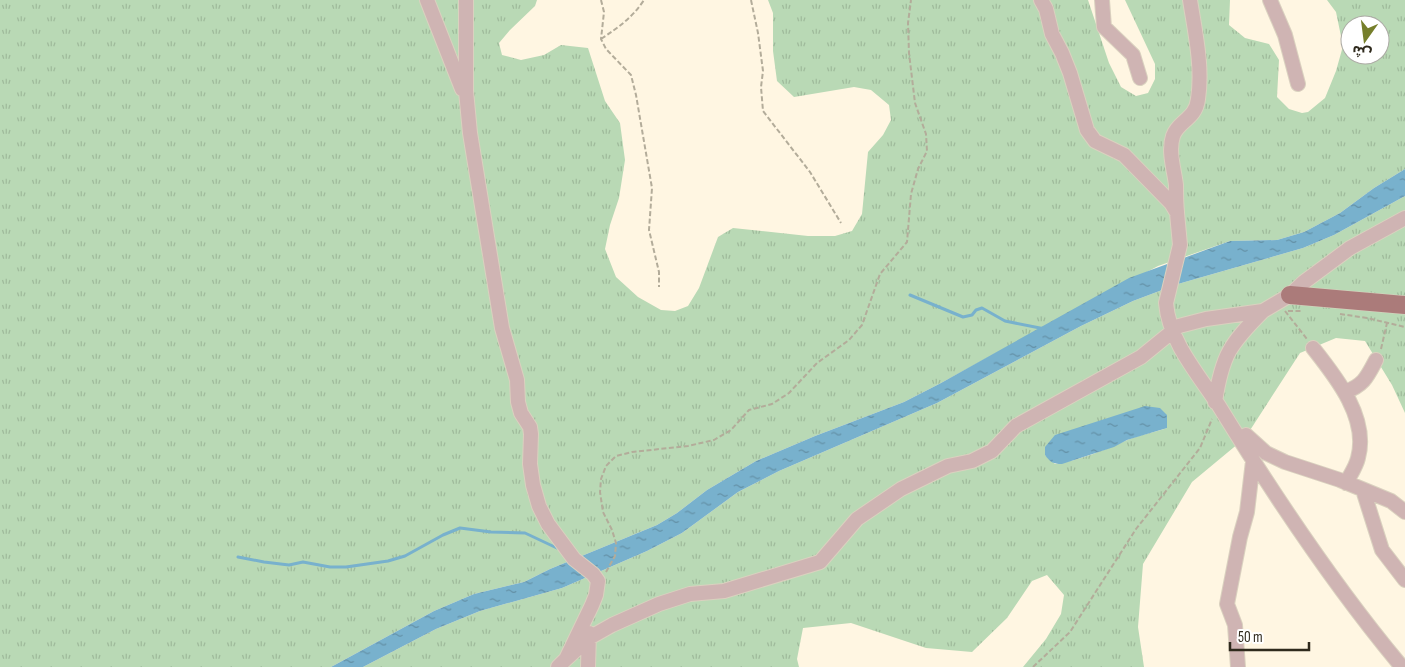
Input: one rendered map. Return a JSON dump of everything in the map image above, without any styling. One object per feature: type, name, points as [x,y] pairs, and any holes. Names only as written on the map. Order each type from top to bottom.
[{"type":"main road","points":[[1287,303],[1405,305]]},
{"type":"street","points":[[427,0],[467,104]]},
{"type":"street","points":[[466,0],[467,104],[476,176],[502,328],[516,380],[521,413],[530,427],[530,464],[539,506],[548,524],[574,558],[596,577],[598,587],[592,605],[562,663]]},
{"type":"street","points":[[1041,0],[1046,9],[1052,34],[1062,52],[1070,73],[1087,130],[1095,142],[1124,155],[1166,197],[1177,213]]},
{"type":"street","points":[[1102,0],[1104,27],[1133,55],[1140,78]]},
{"type":"street","points":[[1190,0],[1196,39],[1199,78],[1198,101],[1191,117],[1178,126],[1172,136],[1172,158],[1176,184],[1180,245],[1166,302],[1173,331],[1186,357],[1253,461],[1339,588],[1402,667]]},
{"type":"street","points":[[1270,0],[1285,35],[1298,84]]},
{"type":"street","points":[[562,663],[589,638],[612,625],[659,604],[690,594],[724,591],[820,562],[857,519],[901,489],[948,466],[972,460],[992,451],[1016,426],[1141,357],[1179,326],[1206,319],[1263,311],[1287,303],[1323,267],[1350,248],[1405,218]]},
{"type":"street","points":[[1215,402],[1219,377],[1227,354],[1236,339],[1263,311]]},
{"type":"street","points":[[1313,348],[1345,392],[1359,429],[1358,458],[1346,483]]},
{"type":"street","points":[[1345,392],[1358,387],[1368,375],[1376,360]]},
{"type":"street","points":[[1246,436],[1266,453],[1285,462],[1391,501],[1405,512]]},
{"type":"street","points":[[1238,667],[1235,624],[1227,604],[1246,512],[1253,461]]},
{"type":"street","points":[[1363,490],[1382,550],[1405,580]]},
{"type":"street","points":[[588,667],[592,605]]},
{"type":"path","points":[[601,0],[604,12],[601,39],[606,49],[631,75],[636,95],[652,188],[650,230],[659,272],[659,287]]},
{"type":"path","points":[[601,39],[620,27],[635,14],[644,0]]},
{"type":"path","points":[[751,0],[763,70],[761,88],[764,111],[810,172],[840,223]]},
{"type":"path","points":[[596,577],[606,572],[615,556],[616,543],[604,512],[600,492],[601,479],[606,466],[616,456],[688,446],[714,440],[732,430],[749,410],[772,404],[789,393],[817,363],[849,340],[862,325],[880,274],[907,242],[911,194],[918,169],[927,151],[926,134],[915,103],[909,53],[908,23],[911,0]]},
{"type":"path","points":[[1263,311],[1287,303],[1304,311]]},
{"type":"path","points":[[1287,303],[1313,348]]},
{"type":"path","points":[[1340,314],[1405,327]]},
{"type":"path","points":[[1376,360],[1381,349],[1387,323]]},
{"type":"path","points":[[1033,667],[1070,632],[1136,529],[1200,448],[1212,422],[1215,402]]},
{"type":"green space","points":[[0,0],[537,0],[535,6],[499,43],[502,55],[521,60],[544,55],[561,45],[588,48],[605,101],[620,123],[625,160],[619,198],[610,225],[605,249],[616,277],[638,297],[661,310],[675,311],[688,306],[699,288],[718,237],[733,228],[808,236],[835,236],[852,231],[862,214],[868,152],[883,135],[891,120],[889,105],[871,90],[854,87],[794,97],[777,81],[773,51],[773,13],[768,0],[1088,0],[1109,63],[1121,87],[1136,96],[1148,93],[1155,79],[1155,64],[1125,0],[1230,0],[1229,25],[1245,38],[1269,44],[1279,60],[1277,97],[1289,109],[1302,113],[1308,112],[1325,98],[1340,57],[1340,65],[1390,65],[1390,15],[1340,15],[1340,31],[1336,12],[1327,0],[1405,0],[1405,169],[1374,188],[1340,213],[1304,232],[1277,240],[1230,241],[1158,266],[904,402],[756,461],[707,490],[677,513],[657,525],[550,569],[524,582],[474,594],[434,611],[331,667],[0,667]]},
{"type":"green space","points":[[1405,196],[1405,413],[1392,385],[1365,341],[1336,338],[1300,353],[1245,438],[1192,482],[1143,564],[1138,627],[1144,667],[1023,667],[1046,639],[1061,614],[1064,595],[1047,575],[1032,581],[1007,618],[972,652],[926,648],[851,623],[803,628],[797,659],[799,667],[363,667],[436,629],[480,611],[562,588],[647,551],[682,533],[738,492],[779,471],[937,403],[1081,326],[1133,301],[1178,284],[1303,248],[1334,235]],"holes":[[[1167,428],[1135,437],[1091,455],[1055,464],[1045,455]]]},
{"type":"water","points":[[1405,169],[1405,196],[1334,235],[1303,248],[1178,284],[1133,301],[1081,326],[937,403],[779,471],[738,492],[682,533],[647,551],[562,588],[480,611],[436,629],[363,667],[331,667],[434,611],[474,594],[524,582],[550,569],[657,525],[677,513],[707,490],[756,461],[904,402],[1129,278],[1230,241],[1277,240],[1304,232],[1340,213],[1374,188]]},
{"type":"water","points":[[1145,406],[1160,408],[1167,415],[1167,428],[1127,440],[1114,447],[1062,464],[1052,462],[1045,455],[1045,447],[1055,435]]},
{"type":"waterway","points":[[910,295],[963,317],[972,315],[976,310],[982,308],[1005,321],[1045,329]]},
{"type":"waterway","points":[[238,557],[289,565],[303,562],[330,567],[346,567],[388,561],[405,556],[460,528],[491,532],[525,533],[559,549]]}]
